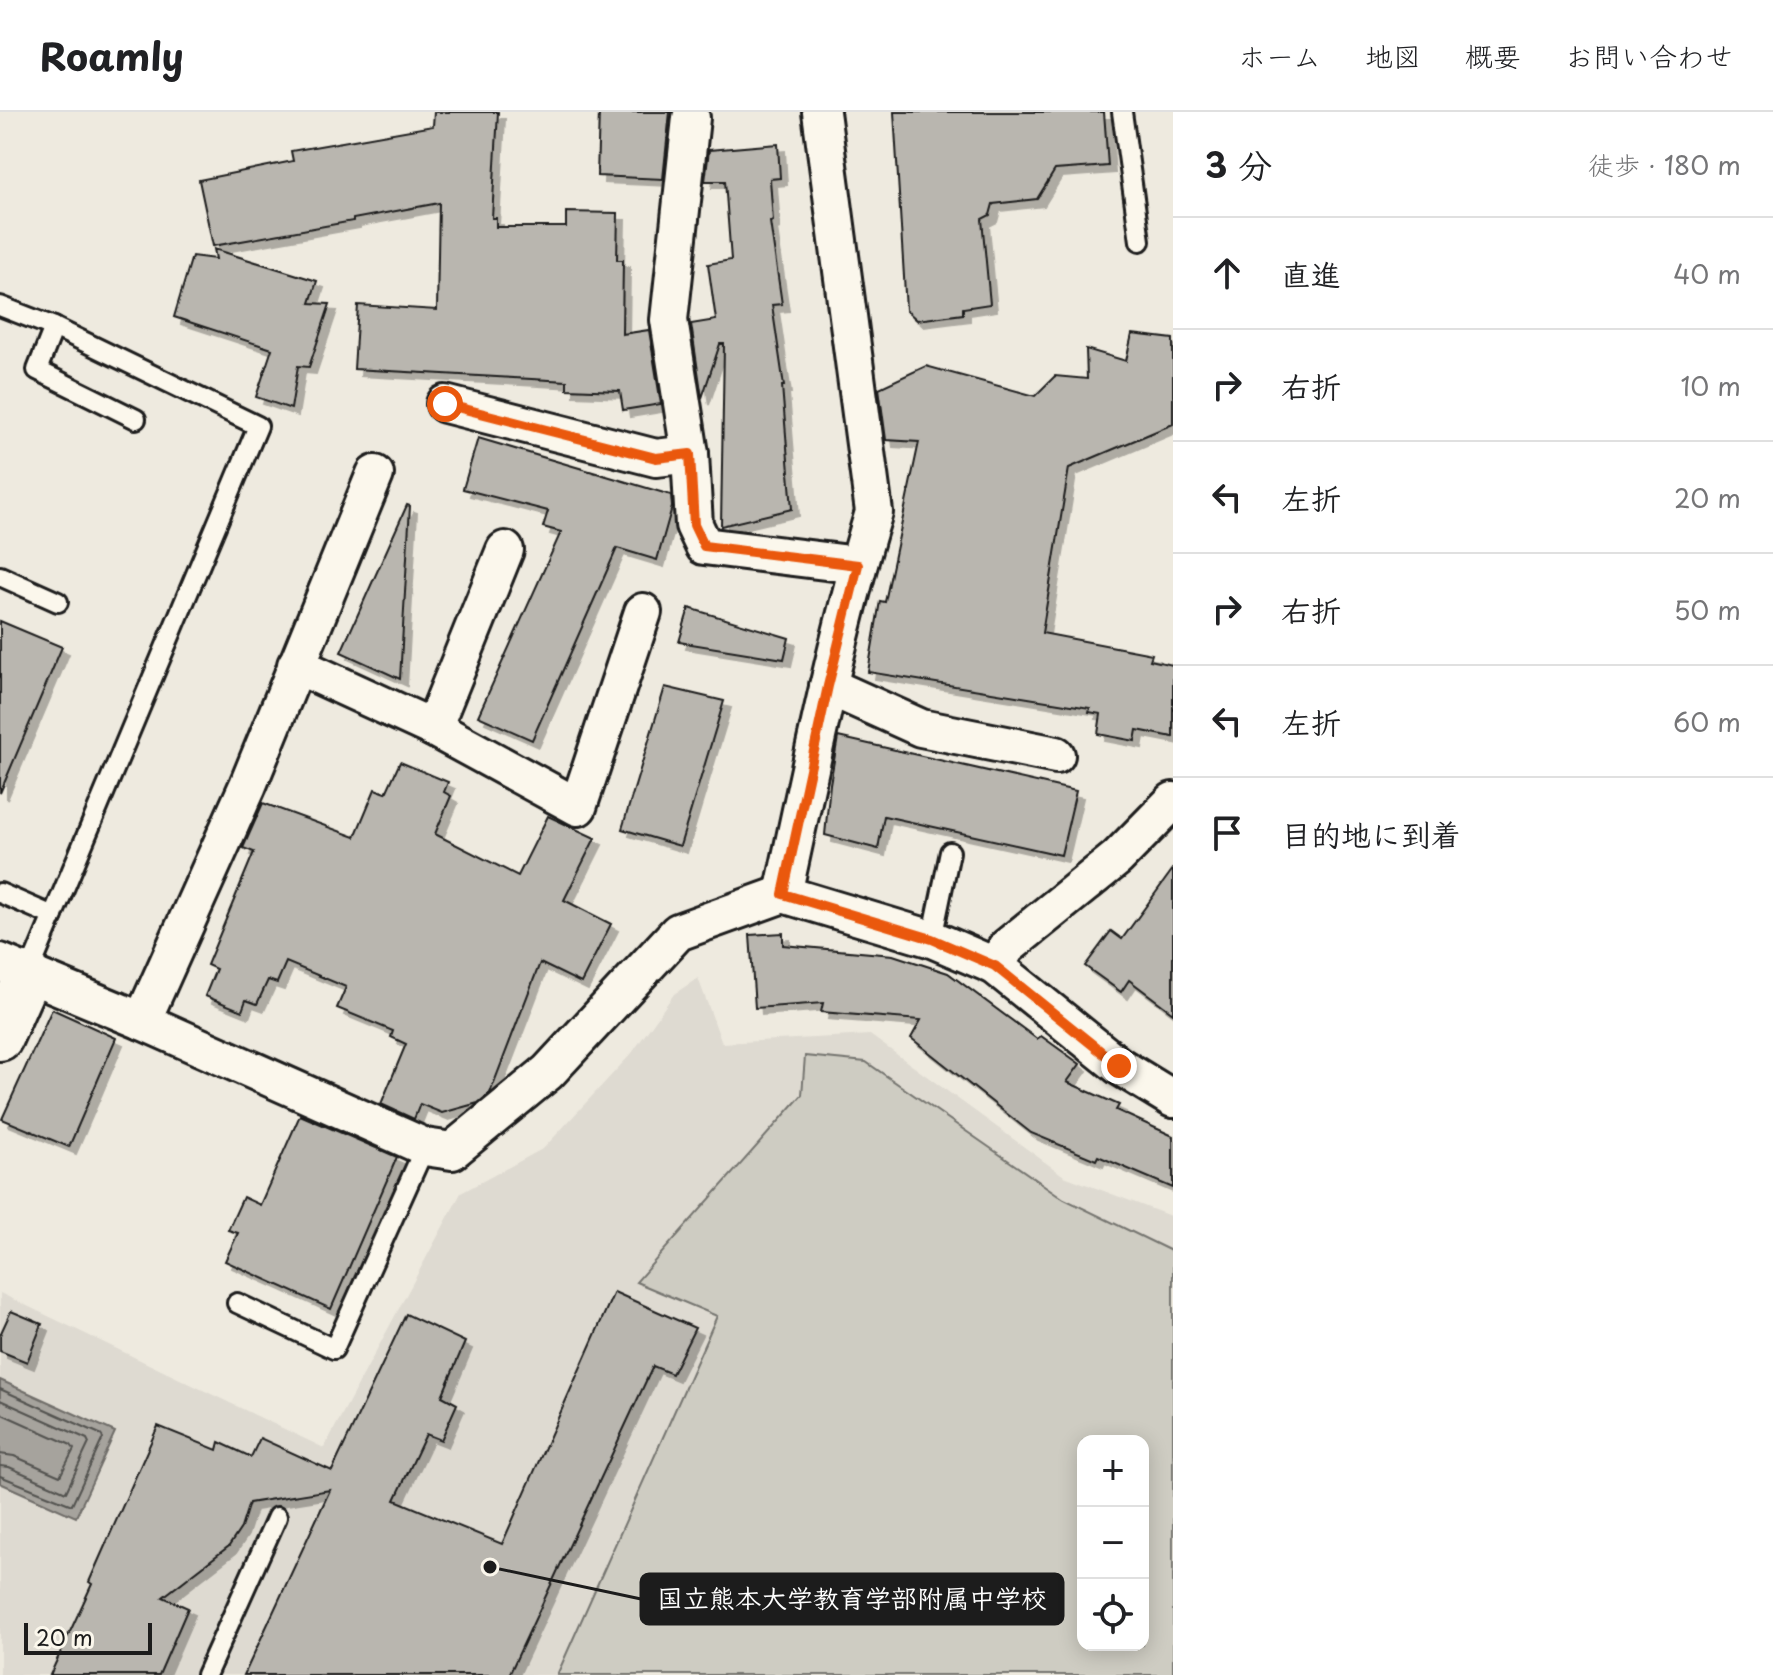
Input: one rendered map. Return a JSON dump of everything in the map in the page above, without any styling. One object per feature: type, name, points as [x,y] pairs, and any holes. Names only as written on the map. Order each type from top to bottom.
[{"type":"street","points":[[783,894],[828,686],[874,512],[821,112]]},
{"type":"street","points":[[691,118],[669,320],[690,454],[694,525],[704,546],[858,565]]},
{"type":"street","points":[[445,404],[656,458],[690,454]]},
{"type":"street","points":[[142,1021],[248,785],[375,474]]},
{"type":"street","points":[[433,728],[505,550]]},
{"type":"street","points":[[296,665],[433,728],[578,807],[643,612]]},
{"type":"street","points":[[828,686],[921,728],[1056,755]]},
{"type":"street","points":[[995,966],[1007,947],[1117,858],[1173,801]]},
{"type":"street","points":[[0,1038],[14,968],[142,1021],[425,1147],[452,1151],[548,1072],[678,932],[783,894],[932,939],[995,966],[1119,1066],[1173,1099]]},
{"type":"lane","points":[[1122,112],[1140,241]]},
{"type":"lane","points":[[0,306],[54,327],[258,426],[53,916],[14,968]]},
{"type":"lane","points":[[54,327],[37,370],[136,419]]},
{"type":"lane","points":[[0,576],[58,602]]},
{"type":"lane","points":[[932,939],[950,852]]},
{"type":"lane","points":[[0,893],[53,916]]},
{"type":"lane","points":[[237,1303],[334,1349],[425,1147]]},
{"type":"lane","points":[[206,1675],[277,1517]]},
{"type":"shaded area","points":[[698,978],[722,1043],[870,1035],[1064,1176],[1173,1217],[1173,1675],[0,1675],[0,1293],[324,1448],[461,1193],[544,1148],[632,1053],[674,994]]},
{"type":"shaded area","points":[[805,1056],[866,1062],[1064,1199],[1173,1252],[1173,1675],[557,1675],[717,1316],[636,1282],[802,1095]]},
{"type":"water","points":[[0,1380],[115,1432],[76,1517],[0,1483]]},
{"type":"building","points":[[434,112],[498,112],[492,218],[496,218],[496,227],[566,227],[566,212],[618,213],[617,260],[623,260],[622,334],[649,330],[661,404],[623,410],[620,391],[567,389],[567,381],[354,369],[358,305],[437,310],[439,203],[213,246],[199,180],[293,161],[291,151],[433,126]]},
{"type":"building","points":[[599,112],[670,112],[663,179],[597,176]]},
{"type":"building","points":[[894,112],[1104,112],[1108,166],[1055,170],[1037,199],[993,204],[990,215],[982,219],[990,304],[963,308],[963,314],[917,320],[906,310]]},
{"type":"building","points":[[778,144],[780,178],[770,179],[773,221],[770,222],[782,304],[772,305],[784,386],[792,509],[721,526],[724,344],[720,344],[702,398],[691,324],[716,320],[708,264],[731,260],[725,181],[705,181],[709,150]]},
{"type":"building","points":[[214,249],[317,281],[310,303],[330,304],[309,367],[298,366],[291,409],[256,397],[272,349],[174,317],[192,256],[216,259]]},
{"type":"building","points":[[1132,334],[1173,339],[1173,424],[1069,468],[1042,633],[1152,654],[1150,660],[1173,665],[1173,737],[1137,730],[1135,741],[1098,734],[1101,714],[1089,712],[1090,708],[868,672],[880,601],[885,602],[919,442],[886,440],[879,388],[926,366],[1035,396],[1055,376],[1087,379],[1086,349],[1126,361]]},
{"type":"building","points":[[478,438],[671,495],[672,507],[657,560],[617,548],[532,740],[478,716],[561,532],[543,527],[548,511],[463,489]]},
{"type":"building","points":[[407,505],[410,506],[400,679],[341,652]]},
{"type":"building","points":[[689,608],[789,638],[784,659],[679,642]]},
{"type":"building","points":[[0,621],[62,647],[0,793]]},
{"type":"building","points":[[665,687],[724,701],[680,846],[622,829]]},
{"type":"building","points":[[838,737],[1076,791],[1061,855],[884,816],[878,849],[825,835]]},
{"type":"building","points":[[400,762],[448,782],[444,792],[451,796],[435,834],[518,876],[548,816],[595,838],[564,900],[611,924],[581,983],[540,963],[490,1093],[478,1103],[442,1113],[420,1104],[414,1119],[381,1104],[406,1044],[391,1037],[393,1031],[337,1008],[346,987],[286,962],[277,983],[268,980],[257,1004],[246,1000],[242,1011],[205,996],[216,969],[207,965],[254,852],[243,848],[263,803],[355,837],[375,789],[386,793]]},
{"type":"building","points":[[1173,869],[1173,1013],[1129,980],[1121,992],[1085,966],[1111,931],[1122,939]]},
{"type":"building","points":[[783,933],[783,945],[893,955],[948,973],[1037,1039],[1041,1036],[1080,1064],[1067,1082],[1119,1105],[1116,1110],[1173,1136],[1173,1188],[1098,1156],[1096,1160],[1031,1133],[911,1038],[921,1020],[821,1012],[823,1003],[755,1008],[750,935]]},
{"type":"building","points":[[52,1009],[116,1038],[69,1147],[2,1119]]},
{"type":"building","points":[[300,1115],[397,1157],[331,1309],[225,1261],[238,1233],[228,1230],[243,1197],[260,1205]]},
{"type":"building","points":[[614,1292],[695,1328],[672,1374],[653,1366],[509,1675],[244,1675],[330,1490],[249,1503],[241,1528],[229,1546],[163,1597],[188,1608],[159,1675],[50,1675],[158,1426],[217,1450],[219,1442],[251,1457],[260,1438],[332,1471],[406,1314],[465,1342],[442,1396],[457,1404],[441,1440],[426,1434],[395,1500],[502,1544]]},
{"type":"building","points":[[11,1311],[42,1324],[27,1362],[0,1351],[0,1335]]},
{"type":"place","name":"国立熊本大学教育学部附属中学校","points":[[490,1567]]},
{"type":"route","points":[[445,404],[656,458],[690,454],[694,525],[704,546],[858,565],[783,894],[932,939],[995,966],[1119,1066]]}]
